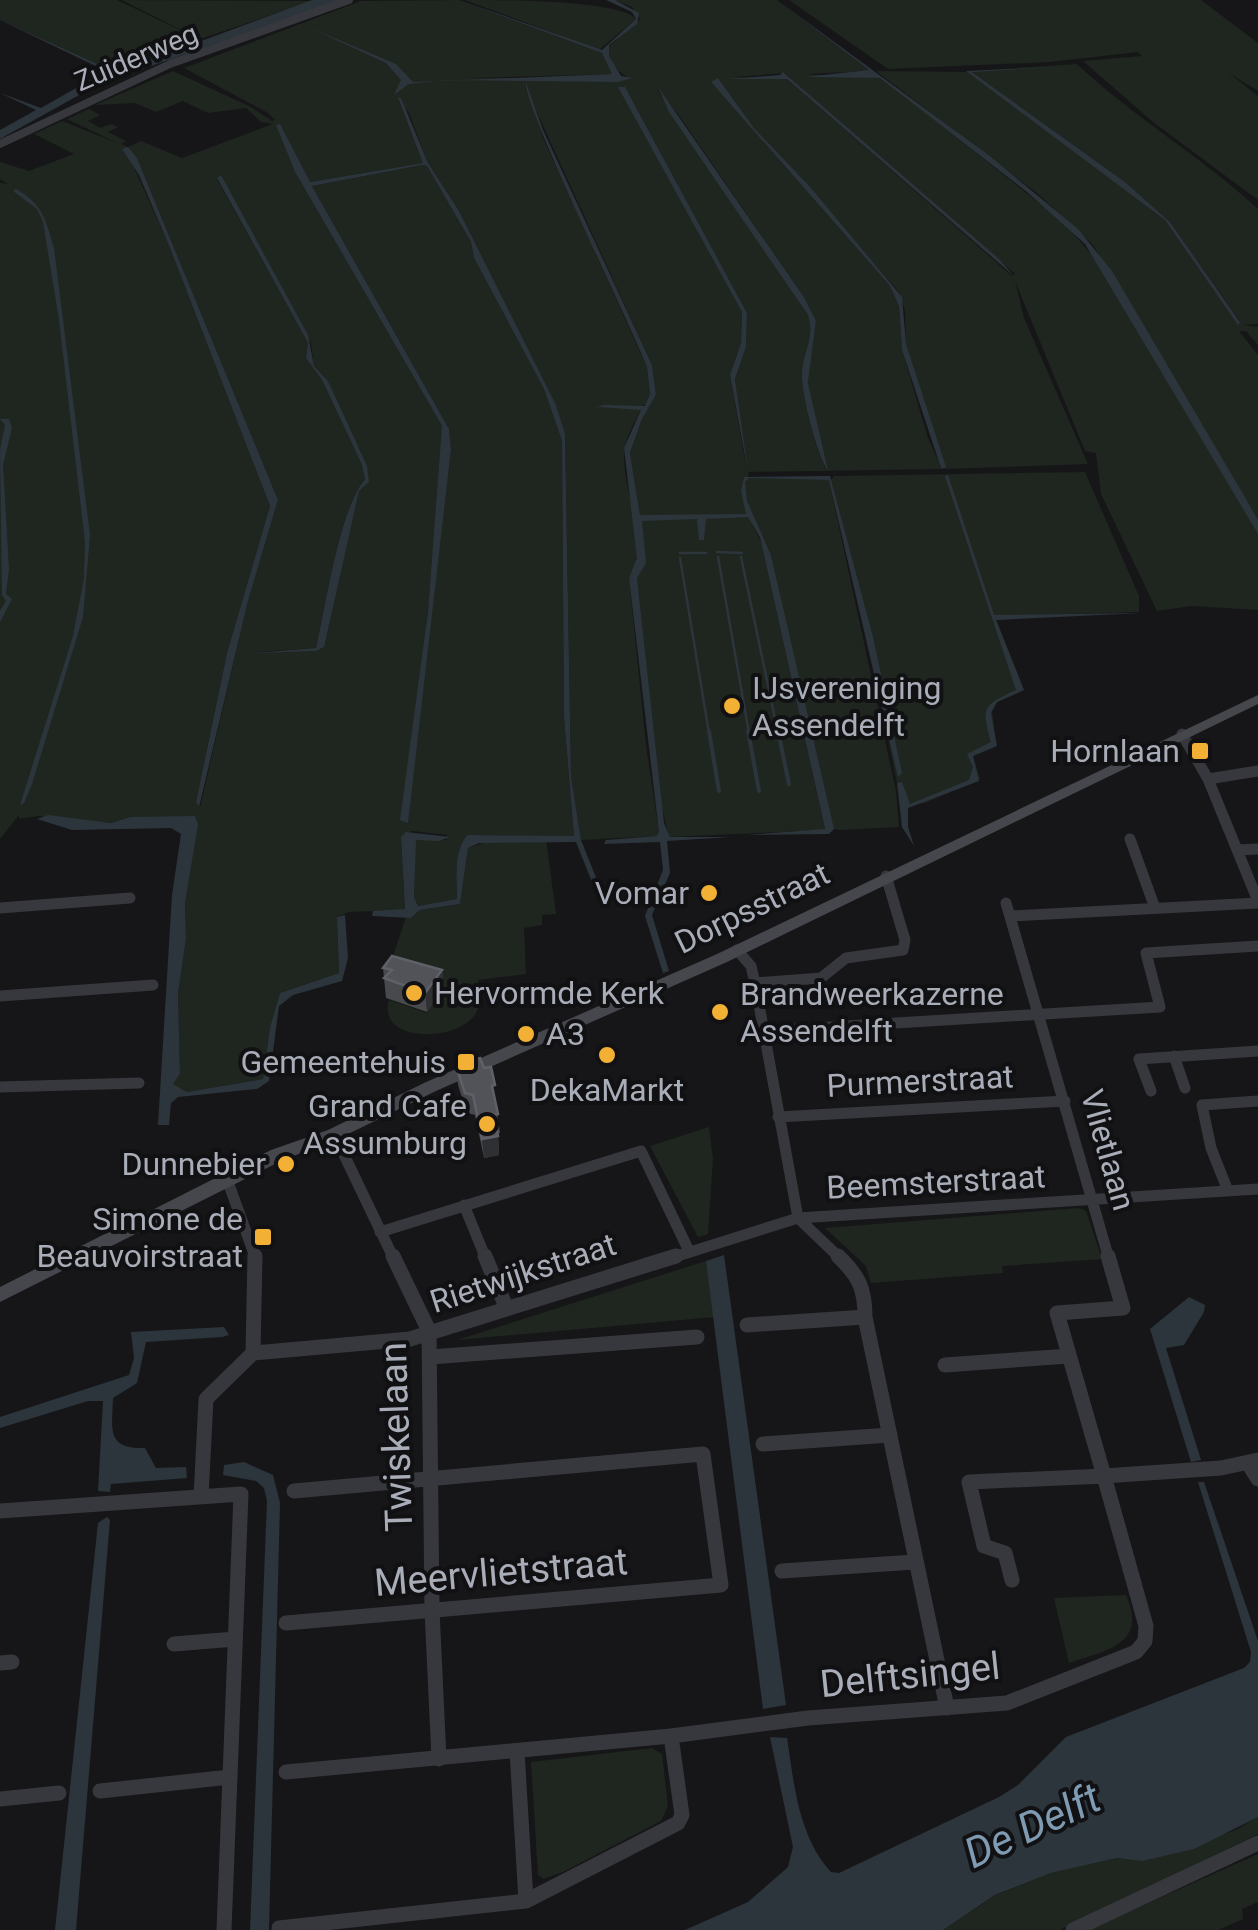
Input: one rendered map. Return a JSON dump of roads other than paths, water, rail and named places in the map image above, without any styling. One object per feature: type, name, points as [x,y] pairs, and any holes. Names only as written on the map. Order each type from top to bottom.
[{"type":"street","name":"Zuiderweg","points":[[0,144],[170,64],[349,0]]},
{"type":"street","name":"Dorpsstraat","points":[[0,1295],[276,1155],[334,1134],[737,950],[1258,699]]},
{"type":"street","points":[[1010,916],[1258,902],[1208,779],[1182,734]]},
{"type":"street","points":[[1208,779],[1258,770]]},
{"type":"street","points":[[1130,838],[1155,908]]},
{"type":"street","points":[[1237,850],[1258,849]]},
{"type":"street","points":[[755,982],[822,978],[846,958],[903,950],[905,940],[886,876]]},
{"type":"street","points":[[0,908],[130,898]]},
{"type":"street","name":"Vlietlaan","points":[[1006,903],[1066,1101],[1122,1308],[1057,1313],[1104,1476]]},
{"type":"street","points":[[764,1031],[1160,1006],[1146,953],[1258,946]]},
{"type":"street","points":[[737,950],[751,966],[755,982],[798,1218],[858,1275],[947,1708]]},
{"type":"street","points":[[0,996],[153,985]]},
{"type":"street","points":[[1151,1091],[1139,1059],[1258,1051]]},
{"type":"street","points":[[1174,1056],[1186,1088]]},
{"type":"street","points":[[0,1087],[139,1083]]},
{"type":"street","name":"Purmerstraat","points":[[778,1116],[1066,1101]]},
{"type":"street","points":[[1228,1191],[1211,1148],[1202,1105],[1258,1101]]},
{"type":"street","name":"Twiskelaan","points":[[334,1134],[429,1332],[432,1610],[439,1760]]},
{"type":"street","points":[[380,1232],[641,1151],[689,1251]]},
{"type":"street","points":[[201,1497],[206,1399],[253,1354],[256,1259],[228,1182]]},
{"type":"street","name":"Beemsterstraat","points":[[689,1251],[798,1218],[1258,1189]]},
{"type":"street","points":[[464,1205],[506,1308]]},
{"type":"street","name":"Rietwijkstraat","points":[[253,1354],[410,1339],[689,1251]]},
{"type":"street","points":[[747,1325],[865,1318]]},
{"type":"street","name":"Rietwijkstraat","points":[[430,1356],[696,1338]]},
{"type":"street","points":[[945,1365],[1069,1356]]},
{"type":"street","points":[[763,1444],[890,1435]]},
{"type":"street","name":"Meervlietstraat","points":[[286,1623],[721,1585],[703,1454],[430,1480]]},
{"type":"street","points":[[1012,1580],[1006,1553],[984,1546],[969,1482],[1104,1476],[1253,1462],[1258,1479]]},
{"type":"street","name":"Delftsingel","points":[[286,1772],[517,1752],[808,1718],[1007,1702],[1136,1652],[1145,1640],[1146,1626],[1104,1476]]},
{"type":"street","points":[[294,1491],[430,1480]]},
{"type":"street","points":[[0,1511],[240,1494],[224,1930]]},
{"type":"street","points":[[782,1570],[914,1562]]},
{"type":"street","points":[[174,1644],[235,1639]]},
{"type":"street","points":[[279,1928],[526,1901],[678,1823],[682,1815],[671,1736]]},
{"type":"street","points":[[517,1752],[526,1901]]},
{"type":"street","points":[[100,1791],[230,1778]]},
{"type":"street","points":[[0,1799],[59,1793]]},
{"type":"street","points":[[1074,1930],[1258,1843]]},
{"type":"water","points":[[312,0],[342,0],[99,84],[0,139],[0,130],[36,110],[0,93],[41,108],[106,71],[0,20],[113,71]]},
{"type":"water","points":[[459,0],[602,50],[636,19],[632,12],[606,0],[615,0],[639,13],[637,24],[609,45],[609,56],[621,76],[633,78],[617,82],[459,80],[612,74],[602,53]]},
{"type":"water","points":[[777,0],[991,157],[1078,229],[1112,271],[1258,520],[1258,534],[1085,244],[1027,192],[880,78],[805,77],[869,70]]},
{"type":"water","points":[[308,27],[396,64],[413,82],[437,81],[409,84],[394,95],[401,80],[386,63]]},
{"type":"water","points":[[1054,67],[972,72],[1125,182],[1170,222],[1240,322],[1238,325],[1165,220],[966,71]]},
{"type":"water","points":[[783,72],[1015,277],[787,79],[728,79]]},
{"type":"water","points":[[718,78],[754,128],[811,188],[902,297],[906,344],[946,467],[942,469],[939,462],[902,350],[899,306],[890,286],[711,82]]},
{"type":"water","points":[[526,83],[543,130],[652,365],[656,395],[630,453],[640,515],[746,514],[741,491],[744,477],[830,476],[873,637],[902,773],[898,777],[829,480],[749,478],[745,482],[747,501],[771,555],[834,829],[829,834],[746,835],[825,829],[760,537],[748,517],[706,519],[704,540],[699,540],[697,519],[642,521],[646,563],[637,578],[664,823],[670,837],[731,837],[667,841],[670,873],[652,915],[669,971],[663,973],[645,916],[663,870],[660,842],[604,844],[606,840],[657,836],[659,832],[629,578],[637,558],[624,448],[641,410],[587,410],[604,405],[645,406],[650,394],[647,367],[558,170],[529,98]]},
{"type":"water","points":[[618,87],[625,87],[747,313],[746,347],[735,379],[748,472],[730,375],[741,343],[742,312]]},
{"type":"water","points":[[658,87],[804,297],[816,321],[808,383],[828,471],[814,438],[804,393],[802,371],[810,337],[808,315],[669,112]]},
{"type":"water","points":[[398,98],[428,163],[459,211],[556,405],[565,434],[571,776],[581,840],[597,880],[592,882],[576,842],[479,843],[468,848],[460,904],[420,910],[411,918],[372,916],[373,911],[405,909],[401,837],[406,832],[450,837],[439,841],[416,840],[414,897],[418,906],[457,899],[458,857],[467,835],[574,836],[564,717],[562,441],[544,389],[474,258],[471,242],[427,166],[422,165],[312,186],[449,429],[451,450],[408,823],[400,820],[428,612],[442,426],[295,172],[276,125],[280,124],[310,182],[423,163]]},
{"type":"water","points":[[128,147],[137,158],[278,500],[248,601],[199,807],[196,802],[227,653],[270,506],[170,248],[139,175],[122,149]]},
{"type":"water","points":[[221,175],[308,335],[314,366],[328,381],[367,466],[369,482],[359,491],[324,647],[316,651],[254,653],[316,648],[341,535],[356,493],[365,479],[322,380],[306,358],[308,343],[217,178]]},
{"type":"water","points":[[16,189],[42,213],[54,248],[90,535],[83,617],[32,784],[20,805],[73,636],[84,578],[85,542],[59,320],[43,222],[37,209],[13,191]]},
{"type":"water","points":[[0,419],[9,419],[12,428],[3,465],[9,569],[6,594],[12,599],[0,622],[0,611],[6,601],[2,595],[0,450],[5,425]]},
{"type":"water","points":[[948,475],[994,615],[1142,613],[996,620],[1024,690],[997,702],[991,713],[997,746],[973,756],[979,781],[908,808],[914,846],[902,827],[897,783],[902,782],[910,804],[969,780],[973,767],[967,754],[991,742],[986,720],[988,708],[997,699],[1016,690],[945,476]]},
{"type":"water","points":[[48,815],[111,823],[130,817],[195,816],[198,824],[185,903],[186,939],[178,993],[180,1074],[173,1084],[187,1092],[263,1079],[270,1027],[280,993],[339,973],[337,917],[345,915],[348,958],[342,981],[293,995],[279,1006],[269,1081],[257,1089],[178,1097],[171,1103],[169,1125],[158,1125],[172,895],[181,834],[171,828],[72,830],[37,819]]},
{"type":"water","points":[[724,1255],[786,1705],[763,1709],[706,1261]]},
{"type":"water","points":[[1189,1297],[1205,1305],[1204,1312],[1184,1345],[1166,1348],[1201,1460],[1191,1462],[1150,1329]]},
{"type":"water","points":[[224,1327],[229,1335],[222,1337],[146,1342],[137,1383],[113,1398],[112,1428],[117,1441],[145,1448],[156,1468],[186,1467],[187,1478],[111,1484],[110,1492],[98,1491],[103,1401],[88,1401],[0,1428],[0,1417],[129,1375],[134,1358],[131,1332]]},
{"type":"water","points":[[244,1462],[273,1475],[280,1503],[269,1930],[250,1930],[267,1501],[264,1488],[256,1481],[223,1475],[224,1465]]},
{"type":"water","name":"De Delft","points":[[1198,1482],[1204,1482],[1258,1641],[1258,1817],[1194,1849],[1142,1861],[1117,1858],[1051,1873],[995,1895],[943,1930],[685,1930],[748,1902],[788,1867],[793,1847],[770,1737],[787,1738],[804,1826],[820,1858],[831,1872],[839,1873],[999,1797],[1018,1785],[1066,1737],[1244,1668],[1250,1662],[1251,1652]]},
{"type":"water","points":[[107,1517],[110,1520],[76,1930],[55,1930],[98,1523]]},
{"type":"waterway","points":[[717,552],[742,553]]},
{"type":"waterway","points":[[680,553],[706,553]]},
{"type":"waterway","points":[[718,557],[749,733]]},
{"type":"waterway","points":[[741,557],[778,733]]},
{"type":"waterway","points":[[680,558],[709,733]]},
{"type":"waterway","points":[[709,731],[719,791]]},
{"type":"waterway","points":[[748,731],[759,791]]},
{"type":"waterway","points":[[778,731],[789,784]]},
{"type":"place","name":"IJsvereniging Assendelft","points":[[732,706]]},
{"type":"place","name":"Hornlaan","points":[[1200,751]]},
{"type":"place","name":"Vomar","points":[[709,893]]},
{"type":"place","name":"Hervormde Kerk","points":[[414,993]]},
{"type":"place","name":"Brandweerkazerne Assendelft","points":[[720,1012]]},
{"type":"place","name":"A3","points":[[526,1034]]},
{"type":"place","name":"DekaMarkt","points":[[607,1055]]},
{"type":"place","name":"Gemeentehuis","points":[[466,1062]]},
{"type":"place","name":"Grand Cafe Assumburg","points":[[487,1124]]},
{"type":"place","name":"Dunnebier","points":[[286,1164]]},
{"type":"place","name":"Simone de Beauvoirstraat","points":[[263,1237]]}]
